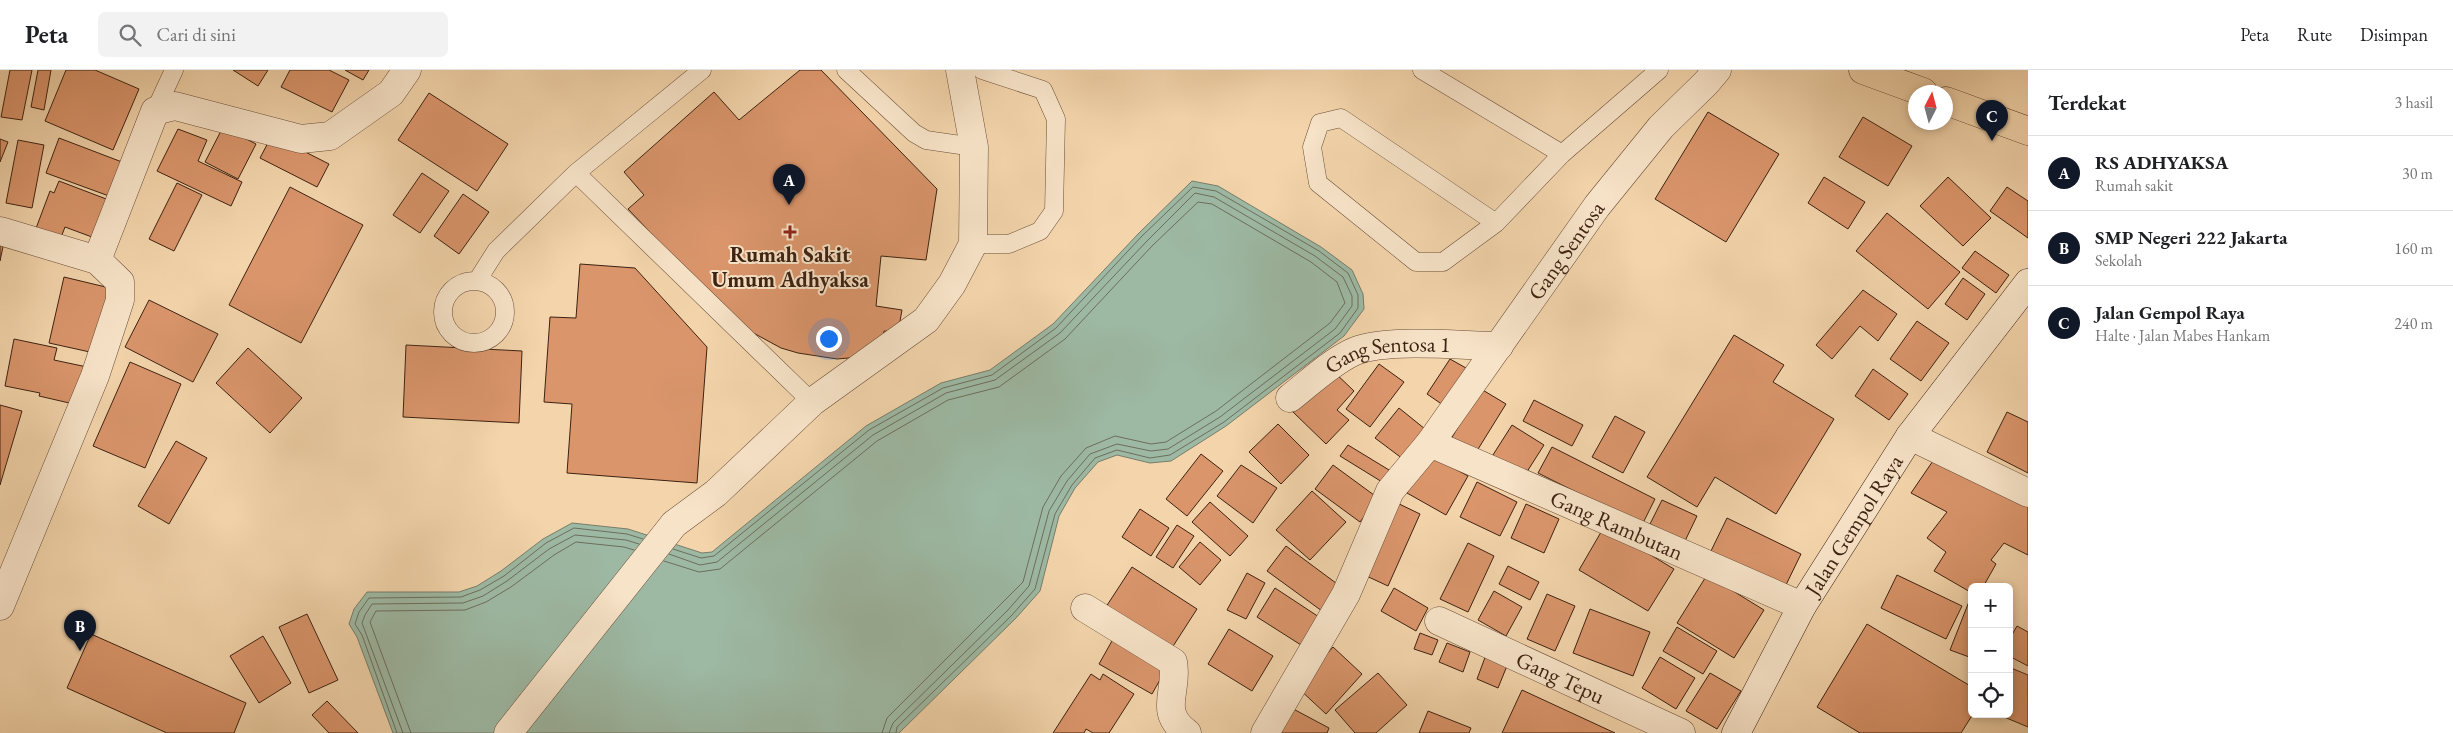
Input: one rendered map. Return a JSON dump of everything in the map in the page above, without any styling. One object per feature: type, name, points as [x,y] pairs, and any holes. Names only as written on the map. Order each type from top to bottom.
[{"type":"main road","points":[[1863,70],[1908,86]]},
{"type":"main road","points":[[1953,104],[2028,131]]},
{"type":"street","points":[[97,260],[155,111],[174,106],[189,108],[301,139],[330,136],[391,94],[407,70]]},
{"type":"street","points":[[508,733],[674,524],[716,493],[812,402],[926,320],[952,284],[973,244],[974,147],[960,70]]},
{"type":"street","name":"Gang Sentosa","points":[[1264,733],[1346,594],[1390,491],[1430,444],[1597,206],[1661,127],[1706,84],[1717,70]]},
{"type":"street","points":[[0,231],[97,260],[120,282],[120,300],[95,376],[0,606]]},
{"type":"street","name":"Jalan Gempol Raya","points":[[1736,733],[1802,606],[1910,436],[2028,283]]},
{"type":"street","name":"Gang Sentosa 1","points":[[1290,398],[1352,352],[1377,346],[1399,344],[1499,346]]},
{"type":"street","points":[[1910,436],[2028,493]]},
{"type":"street","name":"Gang Rambutan","points":[[1430,444],[1802,606]]},
{"type":"street","points":[[1085,608],[1173,662],[1176,676],[1170,698],[1170,714],[1176,725],[1187,733]]},
{"type":"street","name":"Gang Tepu","points":[[1439,621],[1681,733]]},
{"type":"lane","points":[[155,111],[174,70]]},
{"type":"lane","points":[[478,281],[496,251],[576,173],[702,70]]},
{"type":"lane","points":[[846,70],[914,133],[926,140],[974,147]]},
{"type":"lane","points":[[973,244],[1009,244],[1040,231],[1054,211],[1056,118],[1043,90],[982,70]]},
{"type":"lane","points":[[1422,70],[1562,154]]},
{"type":"lane","points":[[1496,223],[1341,118],[1320,123],[1312,147],[1318,183],[1416,262],[1443,262],[1496,223],[1562,154],[1659,70]]},
{"type":"lane","points":[[576,173],[812,402]]},
{"type":"water","points":[[1192,181],[1218,186],[1321,247],[1352,270],[1363,294],[1364,309],[1344,336],[1226,426],[1171,461],[1150,463],[1117,455],[1098,462],[1075,488],[1059,516],[1040,591],[1016,618],[899,733],[393,733],[357,637],[349,624],[354,609],[367,592],[459,592],[477,586],[501,571],[543,539],[572,523],[628,529],[702,553],[712,552],[866,426],[941,383],[990,370],[1053,324],[1139,233]]},
{"type":"building","points":[[10,70],[32,70],[22,120],[1,117]]},
{"type":"building","points":[[38,70],[51,70],[44,110],[31,107]]},
{"type":"building","points":[[66,70],[95,70],[139,89],[113,150],[45,121]]},
{"type":"building","points":[[233,70],[268,70],[258,86]]},
{"type":"building","points":[[290,70],[329,70],[349,80],[332,112],[281,87]]},
{"type":"building","points":[[345,70],[369,70],[363,80]]},
{"type":"building","name":"Rumah Sakit Umum Adhyaksa","points":[[800,70],[821,70],[937,189],[926,260],[881,256],[876,306],[902,310],[898,332],[884,331],[881,349],[860,357],[837,359],[798,353],[781,348],[746,329],[728,314],[628,209],[644,195],[624,172],[714,92],[739,120]]},
{"type":"building","points":[[429,93],[508,144],[477,191],[398,140]]},
{"type":"building","points":[[1708,112],[1779,154],[1726,242],[1655,199]]},
{"type":"building","points":[[1863,117],[1912,146],[1888,186],[1839,157]]},
{"type":"building","points":[[223,127],[256,144],[238,179],[205,162]]},
{"type":"building","points":[[178,129],[207,140],[198,161],[242,182],[231,206],[157,171]]},
{"type":"building","points":[[272,135],[329,164],[317,187],[260,158]]},
{"type":"building","points":[[59,138],[122,162],[109,196],[46,173]]},
{"type":"building","points":[[0,139],[8,142],[0,162]]},
{"type":"building","points":[[18,140],[44,145],[32,208],[6,203]]},
{"type":"building","points":[[422,173],[449,191],[420,233],[393,215]]},
{"type":"building","points":[[1824,177],[1865,202],[1848,229],[1808,203]]},
{"type":"building","points":[[1948,177],[1991,218],[1963,246],[1920,206]]},
{"type":"building","points":[[59,181],[114,202],[100,240],[65,227],[60,240],[35,231],[50,191],[54,193]]},
{"type":"building","points":[[177,183],[202,195],[174,251],[149,239]]},
{"type":"building","points":[[290,187],[363,225],[301,343],[229,305]]},
{"type":"building","points":[[2007,187],[2028,201],[2028,238],[1990,211]]},
{"type":"building","points":[[463,194],[489,212],[459,254],[434,236]]},
{"type":"building","points":[[1887,213],[1960,272],[1928,309],[1856,251]]},
{"type":"building","points":[[0,241],[4,242],[0,261]]},
{"type":"building","points":[[1975,251],[2009,275],[1996,293],[1962,268]]},
{"type":"building","points":[[580,264],[635,268],[707,347],[697,483],[567,473],[572,404],[544,402],[550,317],[576,318]]},
{"type":"building","points":[[64,277],[114,289],[99,354],[49,343]]},
{"type":"building","points":[[1963,278],[1985,294],[1967,320],[1945,304]]},
{"type":"building","points":[[1863,290],[1897,314],[1878,341],[1860,326],[1832,359],[1816,345]]},
{"type":"building","points":[[149,300],[218,334],[193,382],[125,347]]},
{"type":"building","points":[[1917,321],[1949,343],[1921,381],[1890,359]]},
{"type":"building","points":[[1734,335],[1784,365],[1773,382],[1834,419],[1776,514],[1715,477],[1697,507],[1647,477]]},
{"type":"building","points":[[14,339],[57,348],[54,360],[87,367],[78,405],[39,396],[40,393],[5,386]]},
{"type":"building","points":[[406,345],[522,351],[519,423],[403,417]]},
{"type":"building","points":[[248,348],[302,398],[270,433],[216,383]]},
{"type":"building","points":[[1450,359],[1466,368],[1443,405],[1427,394]]},
{"type":"building","points":[[130,362],[181,384],[145,468],[93,446]]},
{"type":"building","points":[[1379,364],[1404,382],[1370,427],[1346,409]]},
{"type":"building","points":[[1873,369],[1908,394],[1889,420],[1855,396]]},
{"type":"building","points":[[1332,370],[1354,391],[1337,410],[1349,420],[1326,444],[1293,412]]},
{"type":"building","points":[[1481,389],[1506,404],[1475,454],[1451,439]]},
{"type":"building","points":[[1534,400],[1583,425],[1572,446],[1523,421]]},
{"type":"building","points":[[0,405],[22,411],[0,485]]},
{"type":"building","points":[[1399,408],[1430,433],[1407,462],[1375,438]]},
{"type":"building","points":[[2007,412],[2028,422],[2028,473],[1987,452]]},
{"type":"building","points":[[1615,416],[1645,432],[1623,473],[1592,457]]},
{"type":"building","points":[[1278,424],[1309,455],[1281,484],[1249,452]]},
{"type":"building","points":[[1512,425],[1544,445],[1523,478],[1491,458]]},
{"type":"building","points":[[176,441],[207,458],[169,524],[138,506]]},
{"type":"building","points":[[1348,445],[1394,473],[1387,485],[1340,456]]},
{"type":"building","points":[[1552,447],[1655,499],[1642,525],[1538,473]]},
{"type":"building","points":[[1201,454],[1223,471],[1187,516],[1166,499]]},
{"type":"building","points":[[1428,454],[1468,476],[1446,515],[1407,493]]},
{"type":"building","points":[[1937,455],[2028,502],[2028,555],[2004,543],[1991,560],[1996,564],[1985,583],[1968,583],[1968,591],[1934,571],[1946,552],[1927,538],[1947,512],[1911,493]]},
{"type":"building","points":[[1241,465],[1277,488],[1253,523],[1217,496]]},
{"type":"building","points":[[1333,465],[1378,498],[1360,522],[1315,489]]},
{"type":"building","points":[[1477,482],[1517,502],[1500,536],[1460,517]]},
{"type":"building","points":[[1312,491],[1346,522],[1310,560],[1276,530]]},
{"type":"building","points":[[1662,500],[1697,516],[1685,541],[1650,524]]},
{"type":"building","points":[[1393,501],[1420,514],[1388,586],[1360,573]]},
{"type":"building","points":[[1210,502],[1248,536],[1230,556],[1192,522]]},
{"type":"building","points":[[1526,504],[1559,519],[1544,553],[1511,538]]},
{"type":"building","points":[[1140,509],[1169,528],[1151,556],[1122,537]]},
{"type":"building","points":[[1727,518],[1801,554],[1784,589],[1710,553]]},
{"type":"building","points":[[1177,525],[1194,536],[1173,568],[1156,557]]},
{"type":"building","points":[[1604,527],[1674,569],[1648,611],[1579,570]]},
{"type":"building","points":[[1200,542],[1221,560],[1200,585],[1179,567]]},
{"type":"building","points":[[1468,543],[1494,556],[1468,612],[1440,599]]},
{"type":"building","points":[[1286,546],[1340,586],[1322,611],[1267,571]]},
{"type":"building","points":[[1508,566],[1539,582],[1530,600],[1499,584]]},
{"type":"building","points":[[1132,567],[1197,609],[1168,654],[1102,613]]},
{"type":"building","points":[[1247,573],[1265,583],[1246,619],[1227,610]]},
{"type":"building","points":[[1707,575],[1764,610],[1734,658],[1677,623]]},
{"type":"building","points":[[1897,575],[1962,606],[1946,639],[1881,608]]},
{"type":"building","points":[[1275,588],[1319,617],[1301,645],[1257,617]]},
{"type":"building","points":[[1394,588],[1428,608],[1416,631],[1381,611]]},
{"type":"building","points":[[1494,591],[1522,607],[1506,636],[1478,620]]},
{"type":"building","points":[[1547,594],[1575,606],[1555,651],[1527,639]]},
{"type":"building","points":[[1968,604],[1968,657],[1950,650]]},
{"type":"building","points":[[1590,609],[1650,632],[1633,676],[1573,653]]},
{"type":"building","points":[[307,614],[338,680],[309,693],[279,627]]},
{"type":"building","points":[[1867,624],[1968,685],[1968,718],[1970,718],[1961,733],[1860,733],[1817,707]]},
{"type":"building","points":[[2017,626],[2028,632],[2028,666],[2013,658],[2013,633]]},
{"type":"building","points":[[1677,627],[1717,651],[1703,674],[1663,651]]},
{"type":"building","points":[[1229,629],[1273,656],[1252,691],[1208,664]]},
{"type":"building","points":[[1117,632],[1170,662],[1152,694],[1099,664]]},
{"type":"building","points":[[1420,633],[1438,640],[1432,655],[1414,649]]},
{"type":"building","points":[[91,634],[246,703],[234,733],[167,733],[67,688]]},
{"type":"building","points":[[263,636],[291,683],[259,703],[230,656]]},
{"type":"building","points":[[1447,643],[1470,652],[1463,672],[1439,662]]},
{"type":"building","points":[[1333,647],[1362,674],[1326,714],[1297,687]]},
{"type":"building","points":[[1487,652],[1509,661],[1498,688],[1477,679]]},
{"type":"building","points":[[1660,657],[1695,678],[1676,709],[1642,688]]},
{"type":"building","points":[[2013,669],[2028,675],[2028,727],[2007,718],[2013,718]]},
{"type":"building","points":[[1378,673],[1407,705],[1376,733],[1355,733],[1335,710]]},
{"type":"building","points":[[1710,673],[1741,691],[1717,729],[1686,711]]},
{"type":"building","points":[[1091,674],[1100,680],[1103,674],[1134,694],[1109,733],[1093,733],[1086,729],[1084,733],[1053,733]]},
{"type":"building","points":[[1522,690],[1615,733],[1502,733]]},
{"type":"building","points":[[327,701],[358,733],[329,733],[312,715]]},
{"type":"building","points":[[1284,704],[1329,728],[1327,733],[1268,733]]},
{"type":"building","points":[[1428,711],[1471,728],[1469,733],[1419,733]]},
{"type":"place","name":"Jalan Gempol Raya","points":[[1992,141]]},
{"type":"place","name":"RS ADHYAKSA","points":[[789,205]]},
{"type":"place","name":"Rumah Sakit Umum Adhyaksa","points":[[790,232]]},
{"type":"place","name":"SMP Negeri 222 Jakarta","points":[[80,651]]}]
